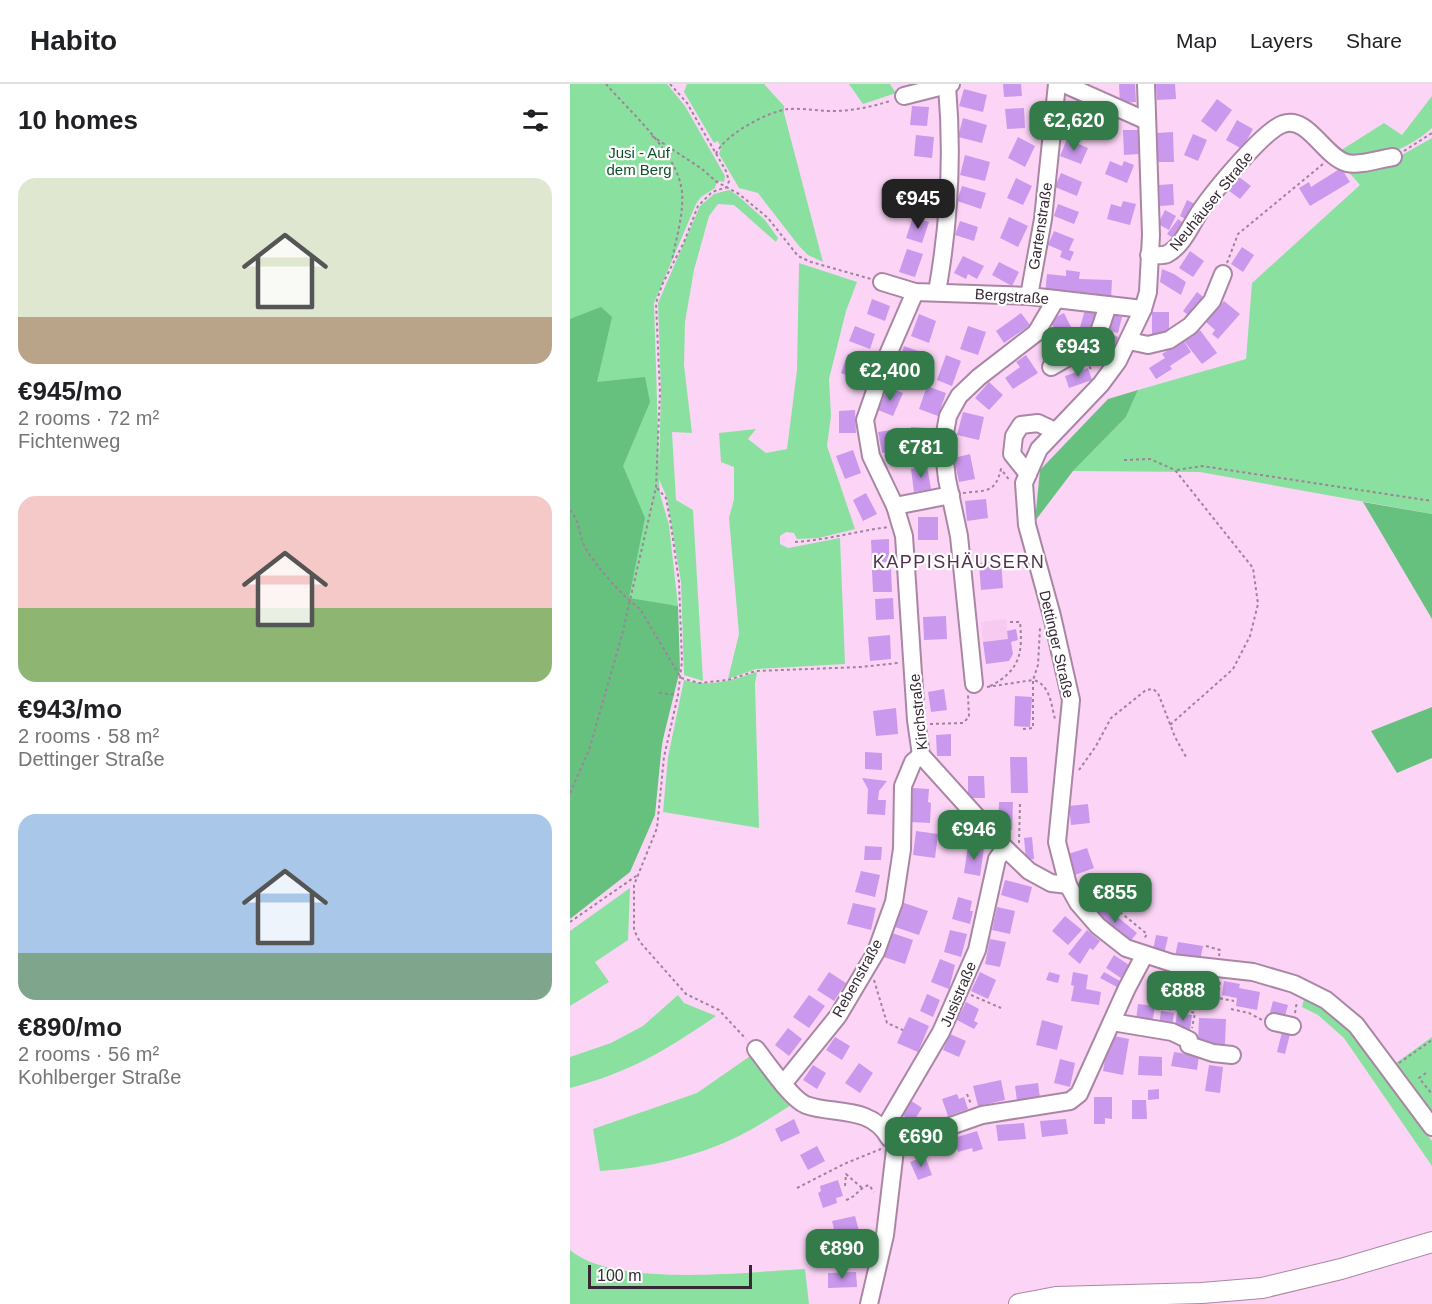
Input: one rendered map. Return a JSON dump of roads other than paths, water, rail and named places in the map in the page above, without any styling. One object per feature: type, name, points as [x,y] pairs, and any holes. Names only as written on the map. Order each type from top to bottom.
[{"type":"main road","points":[[1019,1304],[1056,1298],[1213,1293],[1262,1288],[1341,1269],[1432,1242]]},
{"type":"street","name":"Gartenstraße","points":[[1029,297],[1043,219],[1057,84]]},
{"type":"street","points":[[1064,84],[1147,121]]},
{"type":"street","name":"Dettinger Straße","points":[[1146,84],[1151,235],[1148,292],[1143,309],[1129,341],[1101,384],[1039,449],[1026,478],[1027,525],[1052,616],[1071,700],[1057,842],[1068,885],[1077,903],[1098,926],[1126,948],[1198,967],[1253,972],[1300,987],[1326,1000],[1356,1025],[1432,1127]]},
{"type":"street","points":[[904,96],[949,85],[949,169],[944,244],[937,292]]},
{"type":"street","name":"Neuhäuser Straße","points":[[1149,255],[1166,255],[1179,244],[1202,208],[1266,134],[1285,123],[1300,125],[1316,137],[1332,157],[1349,163],[1393,157]]},
{"type":"street","points":[[1129,341],[1148,345],[1169,340],[1183,330],[1212,301],[1223,274]]},
{"type":"street","name":"Bergstraße","points":[[882,282],[915,291],[1056,299],[1143,309]]},
{"type":"street","name":"Kirchstraße","points":[[915,291],[886,359],[865,420],[871,456],[895,506],[905,547],[916,720],[921,755],[1005,848],[1029,871],[1051,884],[1068,885]]},
{"type":"street","points":[[981,686],[959,536],[947,479],[943,444],[948,416],[959,396],[970,385],[1036,333],[1056,299]]},
{"type":"street","points":[[1051,367],[1096,341],[1108,305]]},
{"type":"street","points":[[1026,478],[1012,454],[1014,436],[1021,425],[1038,423],[1055,431]]},
{"type":"street","points":[[895,506],[951,495]]},
{"type":"street","name":"Rebenstraße","points":[[783,1084],[838,1016],[869,963],[894,903],[902,849],[903,786],[913,762],[921,755]]},
{"type":"street","name":"Jusistraße","points":[[884,1129],[942,1032],[977,950],[997,859],[1005,848]]},
{"type":"street","points":[[893,1147],[982,1115],[1070,1101],[1079,1094],[1142,954]]},
{"type":"street","points":[[1112,1022],[1172,1032],[1190,1040],[1189,1045],[1213,1053],[1232,1055]]},
{"type":"street","points":[[1274,1022],[1292,1026]]},
{"type":"street","points":[[756,1049],[783,1084],[805,1105],[853,1112],[884,1129],[893,1147],[885,1235],[870,1300]]},
{"type":"district","name":"KAPPISHÄUSERN","points":[[959,562]]},
{"type":"park label","name":"Jusi - Auf dem Berg","points":[[639,160]]}]
